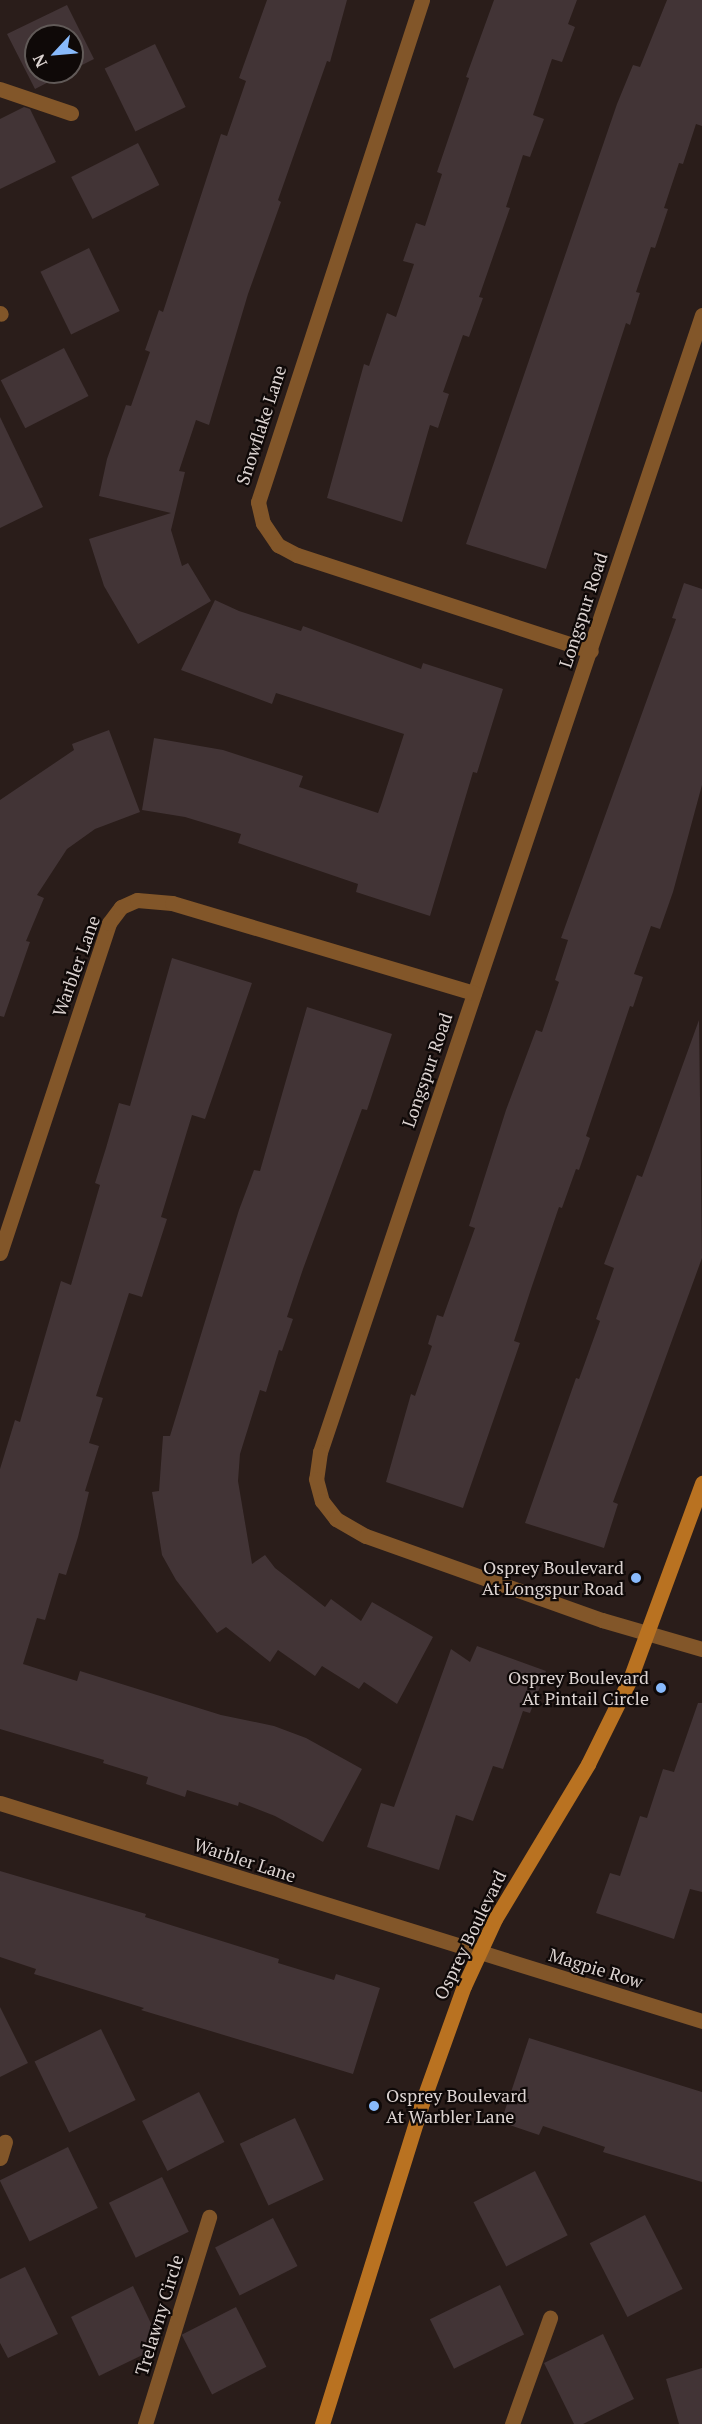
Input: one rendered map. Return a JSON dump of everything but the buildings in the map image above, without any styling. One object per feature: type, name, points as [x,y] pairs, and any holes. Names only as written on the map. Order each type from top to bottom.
[{"type":"street","name":"Snowflake Lane","points":[[422,0],[258,502],[263,523],[278,545],[297,555],[591,651]]},
{"type":"street","points":[[0,89],[70,113]]},
{"type":"street","name":"Longspur Road","points":[[702,315],[320,1452],[316,1479],[322,1502],[336,1519],[366,1536],[648,1635],[702,1650]]},
{"type":"street","name":"Warbler Lane","points":[[0,1253],[109,922],[121,907],[137,900],[172,903],[474,993]]},
{"type":"street","name":"Osprey Boulevard","points":[[322,2424],[433,2071],[479,1953],[588,1764],[648,1635],[702,1483]]},
{"type":"street","name":"Warbler Lane","points":[[0,1803],[479,1953]]},
{"type":"street","name":"Magpie Row","points":[[479,1953],[702,2021]]},
{"type":"street","points":[[0,2158],[5,2142]]},
{"type":"street","name":"Trelawny Circle","points":[[145,2424],[209,2217]]},
{"type":"street","points":[[512,2424],[550,2318]]},
{"type":"place","name":"Osprey Boulevard At Longspur Road","points":[[636,1578]]},
{"type":"place","name":"Osprey Boulevard At Pintail Circle","points":[[661,1688]]},
{"type":"place","name":"Osprey Boulevard At Warbler Lane","points":[[374,2106]]}]
